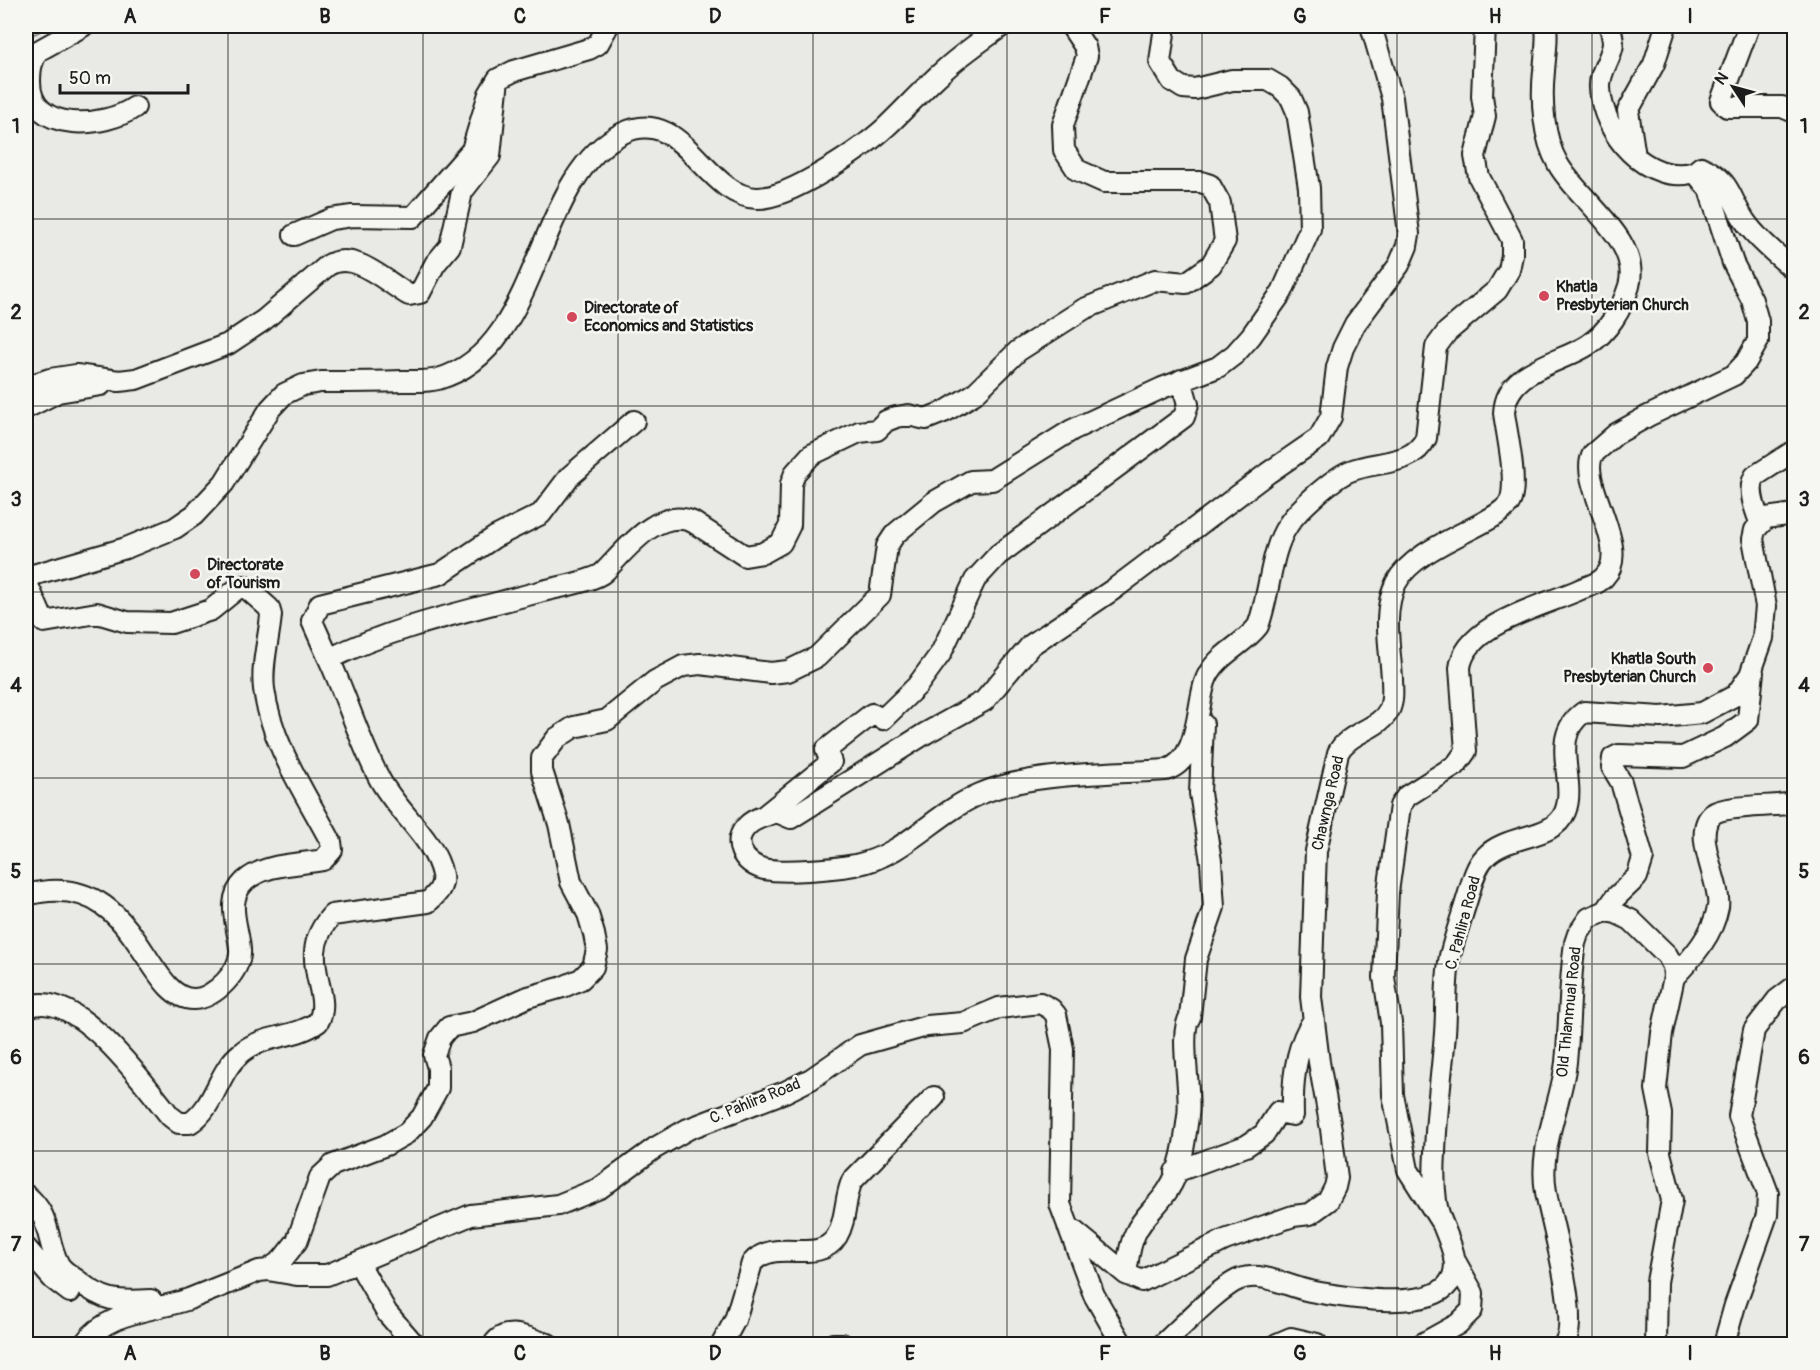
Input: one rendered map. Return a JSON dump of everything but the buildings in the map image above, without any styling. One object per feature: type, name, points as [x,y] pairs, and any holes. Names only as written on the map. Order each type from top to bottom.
[{"type":"street","points":[[84,26],[38,51],[29,71],[30,88],[34,99],[48,114],[76,124],[119,115],[135,107]]},
{"type":"street","points":[[294,235],[337,218],[413,217],[472,150],[489,94],[498,79],[514,71],[589,49],[598,44],[608,26]]},
{"type":"street","points":[[26,895],[58,889],[85,895],[97,901],[118,918],[170,987],[186,998],[195,999],[218,990],[239,960],[240,952],[233,914],[237,891],[243,883],[272,867],[323,860],[332,850],[331,842],[285,754],[272,718],[264,689],[264,675],[272,615],[269,608],[250,589],[244,586],[238,588],[211,610],[171,623],[127,622],[97,613],[44,622],[26,579],[152,539],[194,515],[224,483],[270,409],[285,394],[303,385],[321,382],[436,380],[455,373],[477,360],[507,322],[558,213],[589,161],[623,133],[641,128],[659,130],[696,155],[728,188],[742,196],[758,198],[776,195],[843,159],[885,128],[939,74],[1002,26]]},
{"type":"street","points":[[329,659],[366,640],[603,574],[646,532],[668,518],[684,518],[693,522],[745,556],[773,549],[781,543],[790,525],[791,484],[795,473],[811,454],[859,432],[877,430],[886,421],[896,417],[908,415],[926,419],[946,411],[974,394],[1018,351],[1084,309],[1155,280],[1186,283],[1210,265],[1225,241],[1220,203],[1210,184],[1202,182],[1104,182],[1077,170],[1069,159],[1064,150],[1062,138],[1065,114],[1087,56],[1085,47],[1071,26]]},
{"type":"street","points":[[84,1344],[105,1323],[144,1308],[190,1298],[259,1271],[268,1270],[282,1260],[297,1241],[320,1177],[333,1165],[386,1145],[407,1133],[422,1117],[438,1088],[438,1068],[434,1054],[440,1038],[449,1027],[473,1022],[528,997],[581,980],[593,967],[597,950],[594,934],[588,914],[571,882],[559,824],[542,771],[542,758],[557,738],[574,727],[607,720],[655,681],[683,666],[730,666],[748,672],[771,673],[788,671],[810,661],[868,610],[880,595],[888,546],[895,534],[934,502],[971,481],[992,480],[1072,430],[1181,380],[1204,374],[1235,354],[1282,292],[1310,229],[1309,188],[1297,112],[1291,98],[1280,87],[1268,81],[1252,78],[1233,80],[1195,89],[1183,88],[1172,81],[1160,62],[1165,26]]},
{"type":"street","points":[[1371,26],[1392,98],[1409,234],[1399,266],[1355,324],[1342,348],[1337,367],[1331,417],[1319,438],[1268,473],[1114,589],[1092,602],[1069,621],[1038,639],[984,701],[926,733],[791,818],[777,812],[750,823],[740,837],[743,856],[757,867],[767,870],[834,868],[870,862],[895,852],[964,802],[999,787],[1030,781],[1173,768],[1185,757],[1190,747],[1203,692],[1215,664],[1258,626],[1283,534],[1294,517],[1339,476],[1357,468],[1399,459],[1416,452],[1422,446],[1426,438],[1436,347],[1447,332],[1497,290],[1509,270],[1512,240],[1479,177],[1474,156],[1485,116],[1482,96],[1485,26]]},
{"type":"street","name":"Chawnga Road","points":[[1126,1274],[1142,1281],[1150,1279],[1214,1245],[1293,1216],[1310,1214],[1328,1201],[1337,1178],[1313,1021],[1311,987],[1318,830],[1341,746],[1383,717],[1389,710],[1392,688],[1388,614],[1396,584],[1410,565],[1432,548],[1490,519],[1509,504],[1513,488],[1504,413],[1507,398],[1527,375],[1582,348],[1598,337],[1612,322],[1629,285],[1628,261],[1617,236],[1605,219],[1567,179],[1556,162],[1548,137],[1543,100],[1546,26]]},
{"type":"street","points":[[1610,26],[1613,43],[1601,73],[1601,100],[1607,124],[1636,158],[1664,172],[1683,176],[1701,167],[1721,178],[1730,190],[1745,222],[1759,239],[1794,270]]},
{"type":"street","points":[[1636,158],[1628,111],[1654,64],[1666,26]]},
{"type":"street","points":[[1749,26],[1721,101],[1727,107],[1782,107],[1794,112]]},
{"type":"street","points":[[26,408],[58,392],[151,374],[241,338],[327,266],[339,261],[357,263],[409,296],[420,293],[435,264],[450,246],[462,192],[490,156],[498,79]]},
{"type":"street","points":[[1441,1222],[1408,1170],[1393,1095],[1390,1023],[1384,977],[1388,892],[1400,806],[1407,796],[1456,765],[1466,751],[1460,668],[1461,658],[1469,644],[1512,617],[1567,596],[1600,581],[1608,574],[1612,562],[1612,546],[1590,470],[1593,454],[1616,434],[1648,416],[1734,375],[1746,362],[1758,341],[1758,321],[1752,300],[1733,263],[1709,189],[1695,172]]},
{"type":"street","points":[[26,387],[50,379],[76,375],[118,381]]},
{"type":"street","points":[[761,819],[831,762],[826,750],[872,714],[883,719],[917,686],[941,653],[975,580],[998,555],[1172,429],[1184,417],[1188,404],[1181,380]]},
{"type":"street","points":[[26,1008],[32,1005],[46,1005],[59,1008],[90,1025],[109,1042],[170,1116],[179,1123],[190,1123],[207,1107],[227,1068],[240,1053],[262,1040],[306,1029],[318,1022],[322,1008],[314,954],[319,934],[332,915],[428,902],[435,897],[442,883],[439,865],[428,842],[408,821],[380,781],[312,621],[320,604],[440,574],[495,537],[541,514],[569,477],[634,421]]},
{"type":"street","points":[[1794,451],[1755,476],[1751,482],[1754,508],[1760,522],[1766,518],[1794,514]]},
{"type":"street","name":"C. Pahlira Road","points":[[1422,1344],[1465,1319],[1472,1310],[1473,1293],[1454,1259],[1436,1203],[1435,1155],[1450,958],[1479,864],[1485,856],[1502,844],[1521,836],[1551,830],[1562,817],[1568,803],[1566,742],[1578,716],[1589,711],[1661,717],[1702,713],[1736,695],[1753,669],[1763,638],[1765,613],[1753,539],[1760,522]]},
{"type":"street","name":"Old Thlanmual Road","points":[[1564,1344],[1569,1333],[1570,1310],[1545,1191],[1546,1147],[1566,1062],[1575,943],[1589,918],[1605,911],[1636,877],[1643,858],[1620,782],[1612,767],[1613,758],[1619,755],[1683,758],[1739,729],[1750,715],[1753,669]]},
{"type":"street","points":[[1068,1226],[1126,1274],[1135,1233],[1169,1190],[1184,1149],[1190,1105],[1185,1023],[1190,1017],[1196,959],[1214,907],[1213,873],[1200,793],[1203,692]]},
{"type":"street","points":[[1656,1344],[1657,1282],[1672,1200],[1660,1153],[1661,1114],[1656,1089],[1662,1033],[1674,977],[1702,945],[1719,905],[1704,836],[1708,821],[1713,815],[1730,808],[1771,807],[1794,803]]},
{"type":"street","points":[[1605,911],[1631,920],[1667,955],[1674,977]]},
{"type":"street","points":[[1724,1344],[1735,1305],[1767,1215],[1769,1202],[1768,1192],[1739,1116],[1752,1038],[1762,1016],[1794,987]]},
{"type":"street","name":"C. Pahlira Road","points":[[268,1270],[304,1275],[327,1275],[471,1215],[558,1205],[586,1196],[679,1134],[793,1088],[838,1062],[860,1045],[927,1026],[963,1023],[999,1008],[1030,1002],[1040,1003],[1051,1009],[1060,1026],[1063,1049],[1063,1121],[1058,1196],[1100,1309],[1122,1344]]},
{"type":"street","points":[[1175,1172],[1246,1146],[1264,1134],[1278,1112],[1293,1114],[1292,1083],[1305,1034],[1313,1021]]},
{"type":"street","points":[[722,1344],[735,1320],[752,1263],[768,1252],[820,1250],[832,1242],[841,1227],[852,1181],[934,1097]]},
{"type":"street","points":[[26,1195],[44,1217],[62,1269],[98,1296],[120,1301]]},
{"type":"street","points":[[26,1248],[53,1279],[81,1300],[105,1304],[120,1301],[190,1298]]},
{"type":"street","points":[[1163,1344],[1231,1284],[1240,1279],[1263,1278],[1309,1291],[1379,1298],[1421,1299],[1447,1287],[1455,1271],[1454,1259]]},
{"type":"street","points":[[358,1262],[387,1312],[414,1344]]},
{"type":"street","points":[[494,1344],[506,1335],[516,1334],[548,1344]]},
{"type":"street","points":[[1277,1344],[1291,1338],[1317,1344]]},
{"type":"street","points":[[833,1344],[842,1344]]},
{"type":"green space","points":[[26,26],[51,26],[26,38]]},
{"type":"place","name":"Khatla Presbyterian Church","points":[[1544,296]]},
{"type":"place","name":"Directorate of Economics and Statistics","points":[[572,317]]},
{"type":"place","name":"Directorate of Tourism","points":[[195,574]]},
{"type":"place","name":"Khatla South Presbyterian Church","points":[[1708,668]]}]
